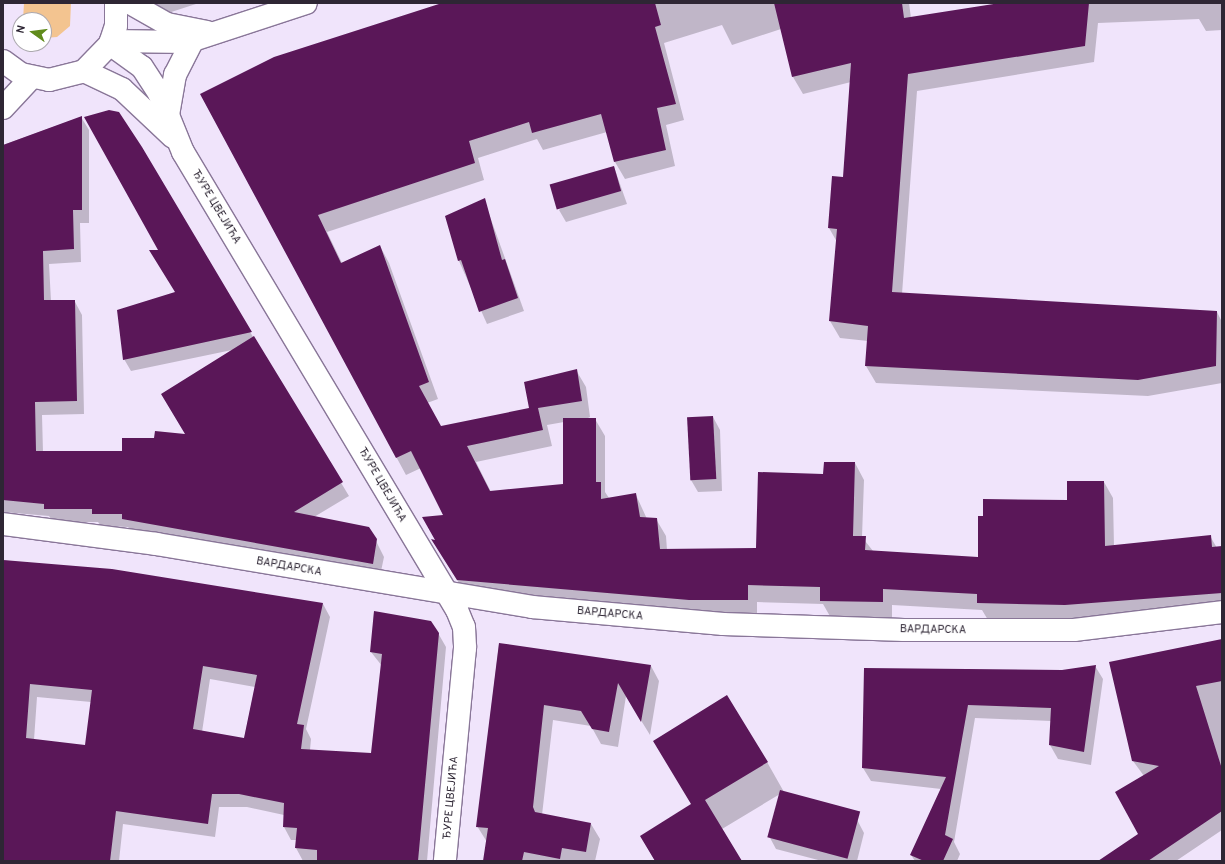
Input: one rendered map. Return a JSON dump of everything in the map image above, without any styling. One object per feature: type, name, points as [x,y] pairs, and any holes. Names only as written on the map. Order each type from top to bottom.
[{"type":"street","points":[[3,61],[31,78],[67,78],[84,71],[110,42],[116,3]]},
{"type":"street","points":[[130,3],[167,24],[220,33]]},
{"type":"street","points":[[110,42],[164,44],[193,40],[220,33],[306,3]]},
{"type":"street","points":[[168,116],[175,75],[193,40]]},
{"type":"street","name":"ЂУРЕ ЦВЕЈИЋА","points":[[110,42],[142,67],[159,93],[178,142],[431,571],[449,594],[464,627],[465,648],[446,861]]},
{"type":"street","name":"ЂУРЕ ЦВЕЈИЋА","points":[[84,71],[122,89],[178,142]]},
{"type":"street","points":[[3,108],[31,78]]},
{"type":"street","name":"ВАРДАРСКА","points":[[3,524],[156,544],[532,607],[723,624],[904,630],[1074,630],[1222,612]]},
{"type":"shaded area","points":[[24,3],[71,3],[70,26],[57,37],[52,37],[52,12],[23,12]]},
{"type":"building","points":[[442,3],[655,3],[661,25],[655,27],[676,104],[657,108],[666,150],[614,162],[601,114],[532,133],[529,122],[469,141],[475,163],[318,215],[341,263],[380,245],[429,382],[419,386],[441,426],[529,408],[524,382],[577,369],[582,401],[538,408],[543,430],[467,446],[490,491],[563,484],[563,418],[596,418],[596,482],[601,482],[601,499],[636,493],[640,517],[657,518],[660,549],[756,548],[758,472],[823,474],[824,462],[855,462],[853,536],[866,536],[865,550],[978,557],[978,516],[983,516],[983,499],[1067,500],[1067,481],[1104,481],[1105,546],[1211,535],[1212,547],[1222,546],[1222,593],[1065,605],[977,603],[977,594],[883,589],[883,602],[820,601],[820,587],[748,585],[748,600],[689,600],[457,580],[431,539],[435,540],[422,517],[443,515],[411,451],[396,458],[200,94],[274,57]]},
{"type":"building","points":[[774,3],[902,3],[904,18],[1000,3],[1089,3],[1085,46],[908,74],[892,292],[1217,311],[1216,366],[1138,380],[865,366],[868,326],[829,321],[837,229],[828,228],[832,176],[843,177],[851,63],[792,77]]},
{"type":"building","points":[[109,110],[119,112],[142,147],[252,332],[123,360],[117,310],[175,292],[149,250],[158,250],[84,117]]},
{"type":"building","points":[[82,116],[82,210],[73,210],[74,249],[43,251],[44,300],[75,300],[77,401],[35,402],[36,451],[122,451],[122,438],[154,438],[155,431],[185,434],[161,394],[254,336],[343,482],[294,512],[369,527],[377,539],[373,564],[122,519],[122,514],[92,514],[92,509],[44,509],[44,504],[3,500],[3,145]]},
{"type":"building","points":[[614,166],[621,191],[557,209],[550,184]]},
{"type":"building","points":[[485,198],[502,260],[505,259],[518,298],[479,312],[461,260],[458,261],[445,216]]},
{"type":"building","points":[[713,416],[716,479],[690,480],[687,417]]},
{"type":"building","points":[[3,560],[112,569],[323,603],[297,724],[304,725],[301,749],[371,753],[382,654],[370,652],[374,611],[431,621],[439,633],[418,861],[317,861],[317,850],[295,848],[297,828],[283,827],[284,803],[239,794],[212,794],[208,824],[116,811],[110,861],[3,861]],"holes":[[[203,666],[257,675],[244,738],[193,729]],[[30,684],[92,690],[85,745],[26,738]]]},
{"type":"building","points":[[1222,639],[1222,681],[1196,686],[1222,769],[1222,811],[1148,861],[1098,861],[1138,834],[1115,792],[1159,766],[1132,761],[1109,662]]},
{"type":"building","points":[[499,643],[651,665],[641,722],[618,683],[609,732],[592,729],[581,711],[544,705],[533,807],[535,812],[591,823],[586,852],[562,848],[560,859],[524,852],[522,861],[483,861],[488,828],[476,827]]},
{"type":"building","points":[[1096,665],[1084,752],[1049,745],[1051,708],[968,705],[945,835],[953,839],[943,861],[924,861],[910,855],[946,777],[862,768],[864,668],[1062,670]]},
{"type":"building","points":[[727,695],[768,762],[705,800],[742,861],[655,861],[640,836],[691,804],[653,741]]},
{"type":"building","points":[[780,790],[860,811],[847,859],[767,837]]}]
